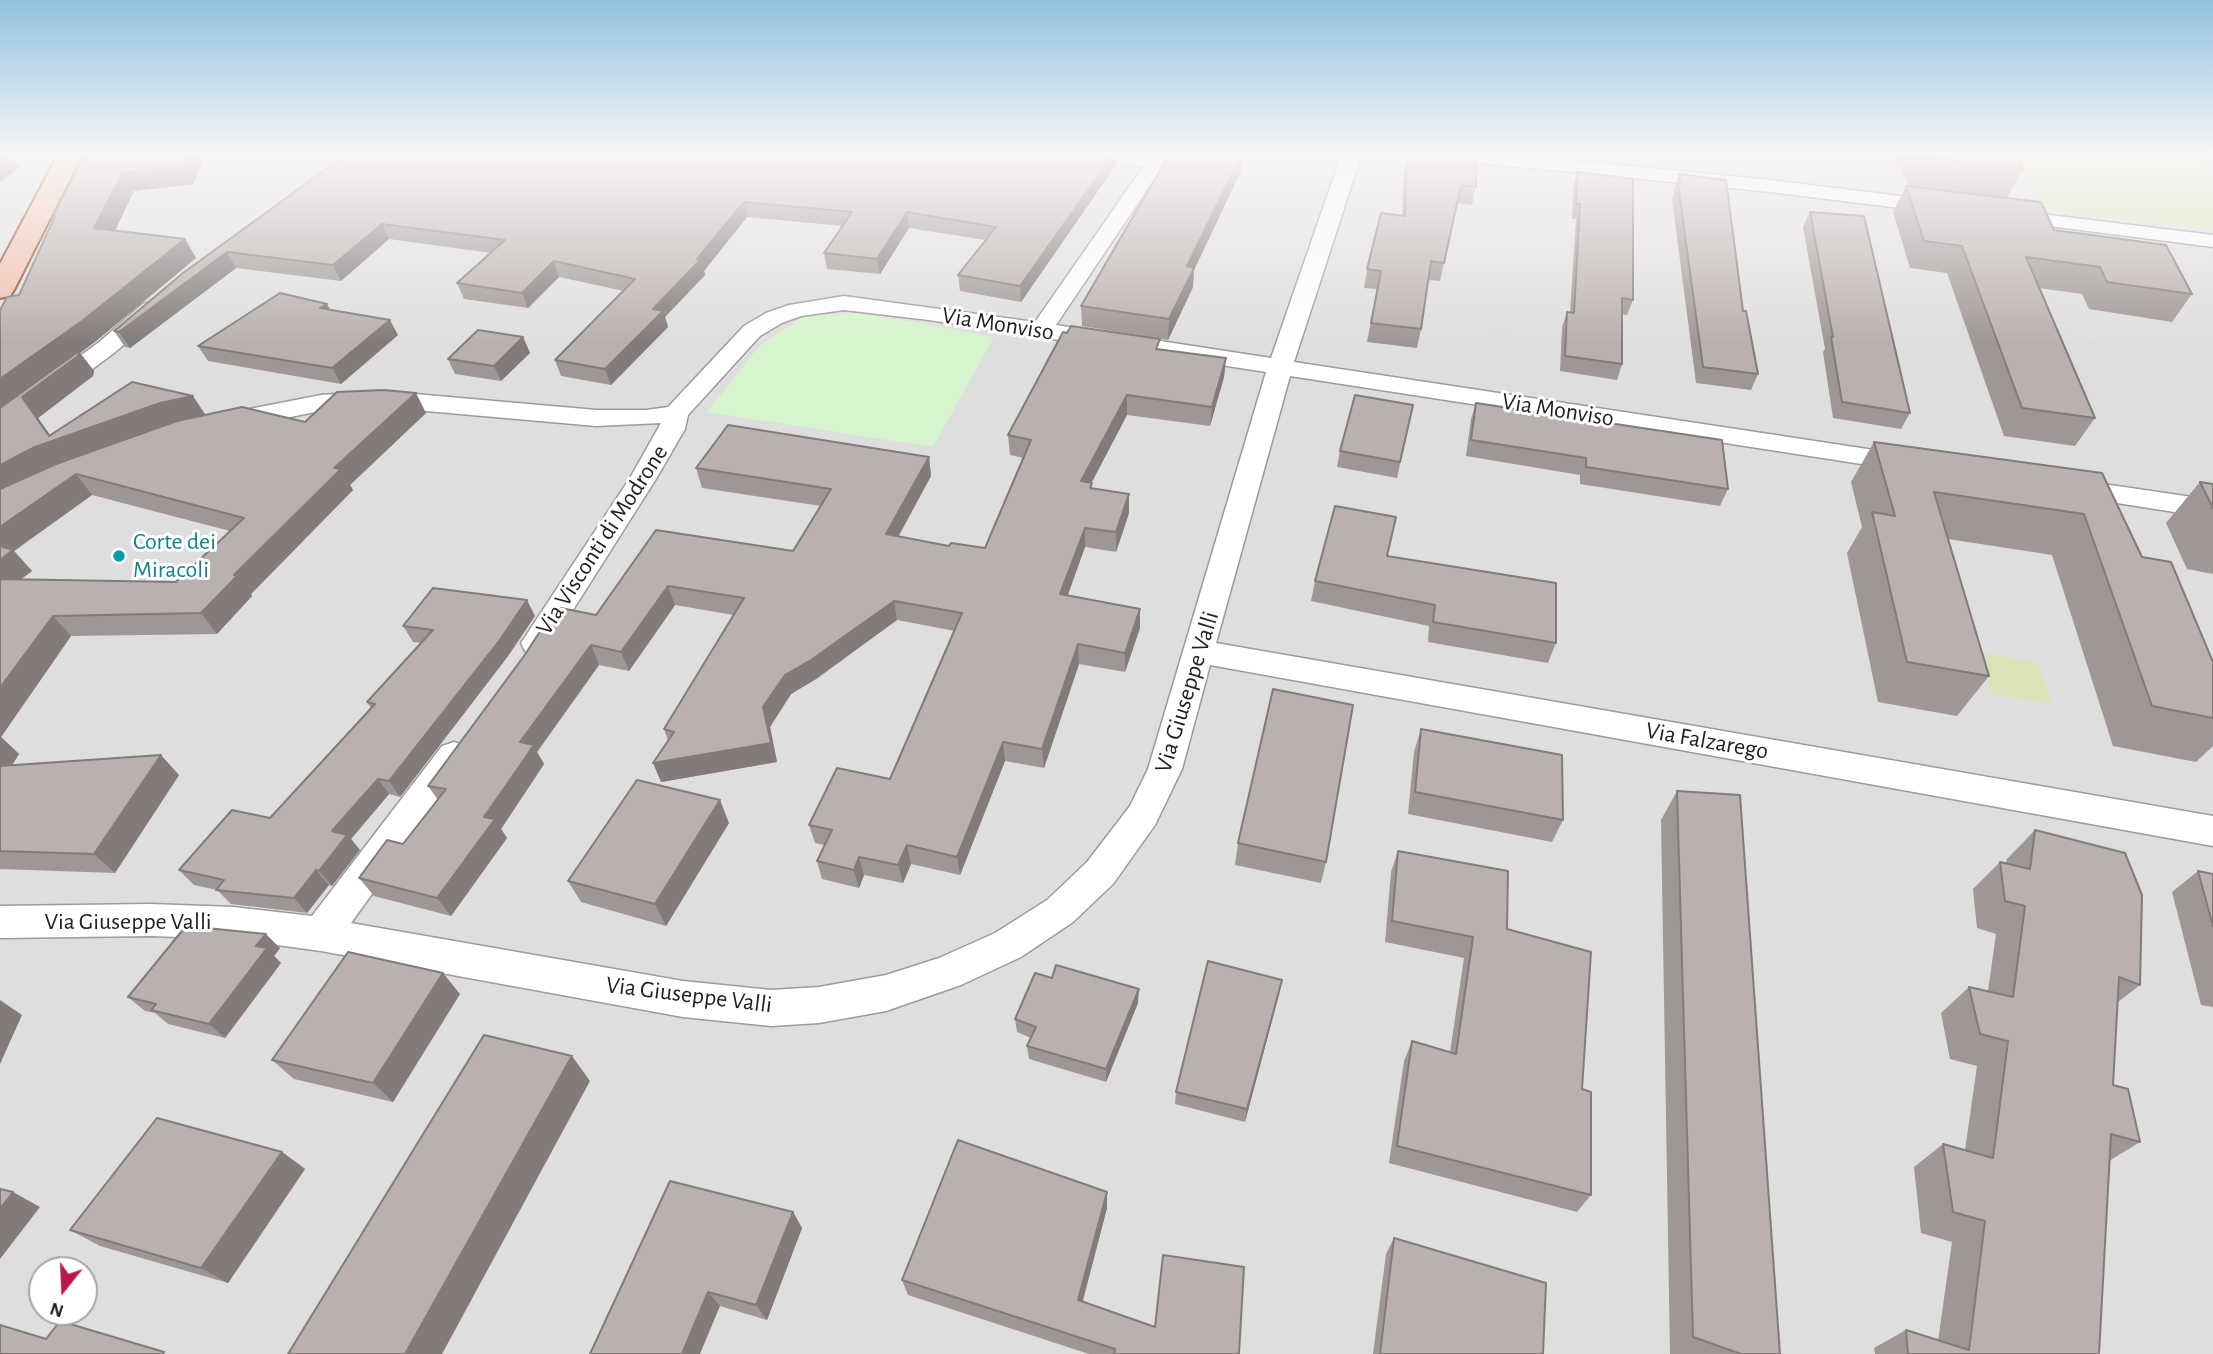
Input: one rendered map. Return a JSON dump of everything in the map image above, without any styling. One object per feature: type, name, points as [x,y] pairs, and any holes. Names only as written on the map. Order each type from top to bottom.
[{"type":"main road","points":[[0,290],[39,216]]},
{"type":"street","points":[[1041,331],[1119,216]]},
{"type":"street","name":"Via Giuseppe Valli","points":[[0,922],[151,919],[233,923],[321,934],[728,1005],[771,1008],[859,999],[914,985],[976,962],[1060,911],[1100,873],[1136,825],[1165,769],[1201,652],[1281,367],[1331,216]]},
{"type":"street","points":[[2013,216],[2213,241]]},
{"type":"street","points":[[0,426],[106,348],[164,298]]},
{"type":"street","name":"Via Monviso","points":[[676,413],[752,331],[774,318],[808,307],[844,303],[882,306],[1926,466]]},
{"type":"street","points":[[197,429],[321,403],[373,399],[596,418],[638,418],[676,413]]},
{"type":"street","name":"Via Visconti di Modrone","points":[[521,666],[643,479],[672,429],[676,413]]},
{"type":"street","points":[[2047,484],[2213,509]]},
{"type":"street","name":"Via Falzarego","points":[[1201,652],[2213,831]]},
{"type":"street","points":[[321,934],[471,733]]},
{"type":"shaded area","points":[[0,216],[30,216],[0,273]]},
{"type":"shaded area","points":[[44,216],[2213,216],[2213,1354],[0,1354],[0,299]]},
{"type":"shaded area","points":[[2032,288],[2050,290],[2119,452],[2097,448]]},
{"type":"shaded area","points":[[1490,320],[1516,323],[1511,388],[1483,383]]},
{"type":"shaded area","points":[[2083,339],[2213,358],[2213,491],[2169,484],[2130,396],[2106,392]]},
{"type":"shaded area","points":[[1569,385],[1663,399],[1663,411],[1568,396]]},
{"type":"shaded area","points":[[1342,386],[1410,397],[1422,412],[1419,414],[1353,404]]},
{"type":"shaded area","points":[[1672,400],[1783,416],[1785,428],[1673,412]]},
{"type":"shaded area","points":[[1199,462],[1227,466],[1215,509],[1187,504]]},
{"type":"shaded area","points":[[1759,487],[1782,491],[1822,736],[1793,730]]},
{"type":"shaded area","points":[[1817,542],[1845,546],[1880,724],[1848,718]]},
{"type":"shaded area","points":[[1149,638],[1173,643],[1155,696],[1131,692]]},
{"type":"shaded area","points":[[1972,800],[2129,830],[2139,858],[1979,827]]},
{"type":"green space","points":[[2101,216],[2213,216],[2213,230]]},
{"type":"green space","points":[[863,313],[994,337],[933,447],[707,412],[759,346],[805,316]]},
{"type":"green space","points":[[1978,652],[2037,662],[2052,704],[1991,694]]},
{"type":"building","points":[[55,216],[100,216],[94,228],[185,239],[82,321],[0,379],[0,310],[7,297],[19,295]]},
{"type":"building","points":[[261,216],[732,216],[697,259],[701,259],[653,309],[663,311],[605,369],[555,360],[635,279],[554,261],[522,293],[457,283],[505,240],[382,224],[333,265],[227,252],[119,332],[114,331],[183,273]]},
{"type":"building","points":[[849,216],[904,216],[877,259],[824,253]]},
{"type":"building","points":[[932,216],[1069,216],[1020,286],[958,275],[996,227]]},
{"type":"building","points":[[1133,216],[1211,216],[1187,266],[1194,268],[1169,319],[1081,306]]},
{"type":"building","points":[[1380,216],[1454,216],[1444,263],[1431,261],[1421,329],[1371,323],[1381,271],[1367,269]]},
{"type":"building","points":[[1579,216],[1633,216],[1633,300],[1622,298],[1622,364],[1565,356],[1567,312],[1574,313]]},
{"type":"building","points":[[1682,216],[1731,216],[1743,311],[1746,311],[1758,374],[1703,367]]},
{"type":"building","points":[[1811,216],[1864,216],[1910,413],[1842,402]]},
{"type":"building","points":[[1916,216],[2048,216],[2054,230],[2166,245],[2192,294],[2107,282],[2100,267],[2026,257],[2095,418],[2022,408],[1962,246],[1924,241]]},
{"type":"building","points":[[280,293],[327,304],[320,308],[390,320],[332,368],[198,346]]},
{"type":"building","points":[[1071,326],[1160,339],[1156,349],[1226,358],[1212,407],[1127,395],[1081,481],[1092,483],[1090,488],[1129,494],[1116,532],[1085,528],[1060,594],[1140,609],[1125,653],[1078,644],[1042,749],[1003,742],[957,857],[907,845],[898,865],[859,857],[854,870],[817,861],[832,830],[809,825],[837,768],[890,779],[962,613],[894,601],[811,660],[785,675],[763,707],[771,743],[653,763],[674,732],[664,729],[744,598],[668,586],[621,652],[591,645],[520,742],[534,745],[484,817],[495,819],[437,898],[359,878],[387,840],[403,844],[446,789],[428,786],[524,656],[556,607],[596,615],[656,530],[793,551],[831,489],[696,468],[728,425],[929,457],[886,534],[949,546],[951,543],[985,548],[1031,440],[1008,435],[1063,332],[1067,333]]},
{"type":"building","points":[[478,330],[523,337],[494,366],[448,359]]},
{"type":"building","points":[[79,351],[78,356],[22,397],[49,436],[132,382],[193,396],[160,403],[35,447],[0,465],[0,408]]},
{"type":"building","points":[[384,390],[416,393],[334,468],[341,469],[234,575],[238,575],[201,613],[53,616],[0,688],[0,579],[176,582],[244,518],[76,474],[0,527],[0,489],[56,464],[177,421],[242,407],[305,422],[337,392]]},
{"type":"building","points":[[1355,395],[1413,405],[1400,462],[1340,451]]},
{"type":"building","points":[[1476,403],[1722,440],[1728,489],[1586,467],[1586,458],[1471,440]]},
{"type":"building","points":[[1874,442],[2102,473],[2142,557],[2171,562],[2213,662],[2213,718],[2152,706],[2084,514],[1934,492],[1989,676],[1907,662],[1872,512],[1895,516]]},
{"type":"building","points":[[2200,482],[2213,484],[2213,508]]},
{"type":"building","points":[[1335,506],[1396,517],[1387,556],[1556,583],[1556,643],[1433,622],[1435,605],[1315,581]]},
{"type":"building","points":[[0,546],[13,550],[0,560]]},
{"type":"building","points":[[433,588],[527,600],[499,641],[389,781],[378,779],[332,831],[347,835],[319,871],[316,870],[294,898],[216,890],[224,880],[179,870],[232,810],[270,818],[375,704],[367,702],[433,630],[403,626]]},
{"type":"building","points":[[1273,689],[1353,705],[1326,862],[1238,843]]},
{"type":"building","points":[[1421,729],[1562,755],[1563,820],[1415,792]]},
{"type":"building","points":[[161,755],[94,854],[0,851],[0,766]]},
{"type":"building","points":[[637,780],[720,800],[655,904],[568,881]]},
{"type":"building","points":[[1677,791],[1740,795],[1780,1354],[1741,1354],[1693,1337]]},
{"type":"building","points":[[2035,830],[2125,853],[2142,895],[2140,985],[2119,977],[2113,1085],[2128,1089],[2140,1142],[2111,1134],[2099,1354],[1908,1354],[1906,1330],[1969,1350],[1985,1221],[1953,1212],[1943,1144],[1993,1158],[2008,1041],[1980,1034],[1969,987],[2013,997],[2025,906],[2005,901],[2000,862],[2030,869]]},
{"type":"building","points":[[1398,851],[1508,871],[1507,929],[1591,952],[1582,1089],[1591,1092],[1591,1195],[1397,1146],[1412,1041],[1456,1054],[1473,937],[1392,921]]},
{"type":"building","points":[[2198,871],[2213,874],[2213,926]]},
{"type":"building","points":[[186,926],[266,934],[256,946],[267,948],[209,1024],[151,1010],[156,1004],[128,997]]},
{"type":"building","points":[[348,952],[443,973],[373,1083],[272,1060]]},
{"type":"building","points":[[1208,961],[1282,980],[1247,1109],[1176,1092]]},
{"type":"building","points":[[1056,965],[1139,989],[1106,1069],[1027,1046],[1036,1027],[1015,1019],[1035,973],[1052,978]]},
{"type":"building","points":[[484,1035],[572,1056],[405,1354],[288,1354]]},
{"type":"building","points":[[157,1118],[282,1152],[201,1268],[70,1230]]},
{"type":"building","points":[[958,1140],[1107,1192],[1078,1300],[1155,1327],[1163,1255],[1244,1267],[1239,1354],[1114,1354],[1115,1349],[902,1280]]},
{"type":"building","points":[[670,1181],[793,1212],[756,1305],[708,1292],[682,1354],[590,1354]]},
{"type":"building","points":[[0,1189],[13,1192],[0,1209]]},
{"type":"building","points":[[1394,1238],[1546,1283],[1543,1354],[1380,1354]]},
{"type":"building","points":[[0,1325],[46,1339],[56,1326],[77,1326],[164,1352],[0,1354]]},
{"type":"place","name":"Corte dei Miracoli","points":[[119,556]]}]
